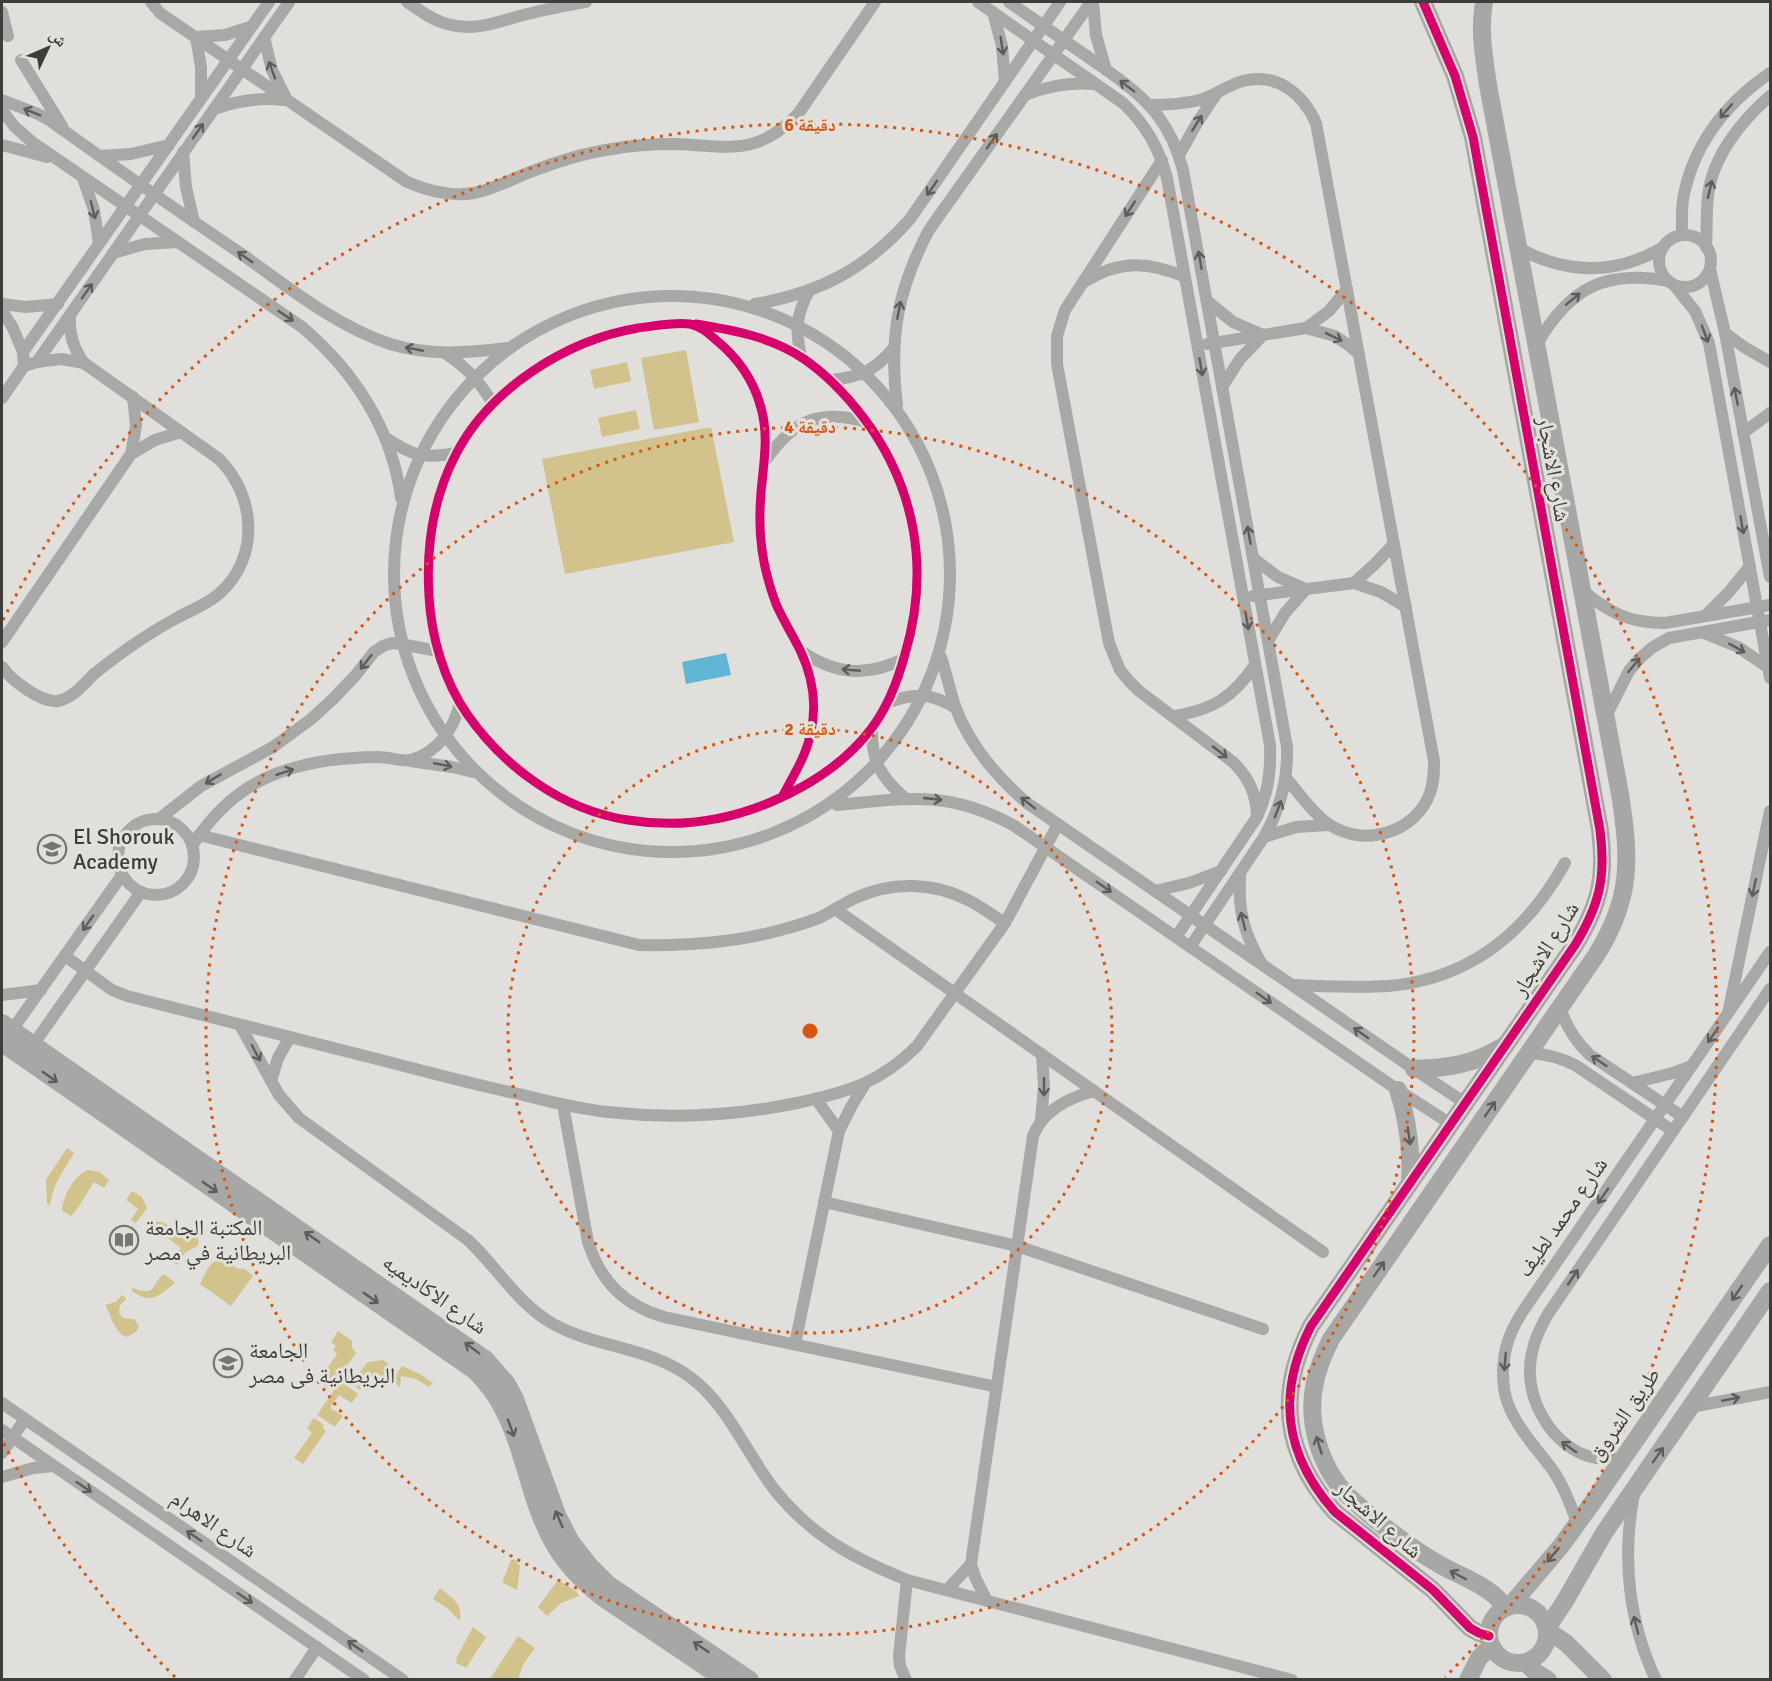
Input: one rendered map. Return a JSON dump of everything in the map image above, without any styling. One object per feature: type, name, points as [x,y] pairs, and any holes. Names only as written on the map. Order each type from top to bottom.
[{"type":"street","points":[[151,2],[160,13],[407,182],[444,193],[474,193],[498,186],[552,164],[595,152],[661,144],[737,147],[771,136],[798,114],[875,2]]},
{"type":"street","points":[[23,352],[269,2]]},
{"type":"street","points":[[37,362],[289,2]]},
{"type":"street","points":[[407,2],[432,19],[459,27],[490,25],[550,8],[586,2]]},
{"type":"street","points":[[978,2],[1123,103],[1150,136],[1162,160],[1167,178],[1270,745],[1271,764],[1269,782],[1257,817],[1176,937]]},
{"type":"street","points":[[1009,2],[1106,70],[1149,105],[1167,128],[1184,170],[1287,747],[1286,778],[1275,819],[1190,947]]},
{"type":"street","points":[[747,305],[809,291],[847,273],[873,256],[896,235],[910,219],[1060,2]]},
{"type":"street","points":[[898,410],[893,349],[902,297],[919,249],[929,230],[1092,2]]},
{"type":"street","points":[[1092,2],[1096,35],[1106,70]]},
{"type":"street","name":"شارع الاشجار","points":[[1423,2],[1455,76],[1473,137],[1594,799],[1603,854],[1602,878],[1597,902],[1588,924],[1575,945],[1311,1326],[1295,1363],[1289,1402],[1294,1443],[1310,1480],[1335,1512],[1432,1590],[1470,1628],[1490,1641]]},
{"type":"street","name":"شارع الاشجار","points":[[1484,2],[1481,26],[1485,70],[1620,794],[1626,831],[1626,883],[1620,908],[1610,932],[1331,1339],[1314,1384],[1312,1408],[1315,1432],[1322,1455],[1333,1476],[1348,1496],[1388,1530],[1436,1563],[1495,1595],[1507,1607]]},
{"type":"street","points":[[2,12],[8,36]]},
{"type":"street","points":[[993,12],[1002,46],[1005,82]]},
{"type":"street","points":[[196,38],[225,35],[252,26]]},
{"type":"street","points":[[264,37],[272,70],[287,100]]},
{"type":"street","points":[[196,38],[201,67],[201,99]]},
{"type":"street","points":[[21,60],[66,132]]},
{"type":"street","points":[[1682,235],[1683,196],[1702,145],[1716,122],[1734,102],[1752,85],[1770,73]]},
{"type":"street","points":[[1149,105],[1184,103],[1217,93],[1243,81],[1258,79],[1274,81],[1288,87],[1301,97],[1316,123],[1434,761],[1434,778],[1430,794],[1421,809],[1409,822],[1395,830],[1378,835],[1362,836],[1329,825],[1286,778]]},
{"type":"street","points":[[1025,95],[1041,88],[1060,85],[1096,84]]},
{"type":"street","points":[[1179,155],[1217,93]]},
{"type":"street","points":[[1537,344],[1548,324],[1562,308],[1597,283],[1629,277],[1683,287],[1699,283],[1706,277],[1711,262],[1707,247],[1708,194],[1714,172],[1737,130],[1770,96]]},
{"type":"street","points":[[214,109],[249,99],[287,100]]},
{"type":"street","points":[[2,100],[38,114],[66,132],[194,222],[345,324],[368,336],[416,350],[446,354],[465,354],[514,347]]},
{"type":"street","points":[[2,110],[24,135],[58,160],[318,340],[354,380],[372,408],[386,438],[400,485],[403,509]]},
{"type":"street","points":[[2,145],[58,160]]},
{"type":"street","points":[[100,156],[131,154],[169,145]]},
{"type":"street","points":[[183,152],[186,187],[194,222]]},
{"type":"street","points":[[1162,160],[1065,310],[1057,336],[1057,364],[1109,644],[1120,670],[1139,691],[1233,762],[1252,787],[1257,817]]},
{"type":"street","points":[[83,178],[94,210],[99,244]]},
{"type":"street","points":[[1520,249],[1555,265],[1593,268],[1626,264],[1662,248],[1674,237],[1682,235],[1700,240],[1707,247]]},
{"type":"street","points":[[113,253],[145,244],[178,242]]},
{"type":"street","points":[[1662,248],[1659,256],[1662,274],[1695,311],[1709,343],[1750,566],[1764,606],[1770,673]]},
{"type":"street","points":[[1081,284],[1105,271],[1132,265],[1150,265],[1168,269],[1185,277]]},
{"type":"street","points":[[1710,269],[1725,333],[1770,577]]},
{"type":"street","points":[[1306,328],[1329,311],[1347,289]]},
{"type":"street","points":[[801,356],[797,338],[798,319],[809,291]]},
{"type":"street","points":[[698,301],[747,305],[773,310],[798,319],[837,341],[870,371],[898,410],[927,475],[942,545],[944,582],[940,653],[930,696],[909,736],[880,771],[833,805],[800,821],[733,843],[700,849],[662,848],[627,843],[592,836],[527,807],[476,773],[443,739],[416,694],[400,644],[397,579],[403,509],[416,455],[427,432],[455,392],[491,360],[549,330],[585,317],[634,305],[698,301]]},
{"type":"street","points":[[1207,301],[1233,322],[1263,335]]},
{"type":"street","points":[[2,304],[26,307],[58,304]]},
{"type":"street","points":[[2,311],[12,326],[23,352],[24,366]]},
{"type":"street","points":[[2,667],[7,675],[42,699],[51,701],[68,697],[118,655],[165,624],[220,593],[233,578],[243,561],[248,542],[248,515],[245,500],[239,485],[224,464],[84,363],[72,341],[69,328],[70,315]]},
{"type":"street","points":[[696,324],[726,348],[738,362],[749,377],[763,412],[766,431],[765,462],[759,514],[766,571],[774,599],[808,670],[813,691],[813,723],[806,753],[782,797]]},
{"type":"street","points":[[696,324],[731,330],[766,340],[801,356],[831,380],[867,422],[894,468],[912,521],[918,577],[912,632],[897,681],[872,728],[852,750],[831,769],[807,785],[753,810],[694,823],[661,824],[624,820],[603,814],[546,790],[498,752],[477,729],[460,704],[438,651],[430,611],[431,530],[441,490],[456,453],[493,404],[521,380],[552,358],[586,342],[621,331],[658,325],[696,324]]},
{"type":"street","points":[[1197,346],[1306,328],[1335,336],[1359,354]]},
{"type":"street","points":[[1725,333],[1770,362]]},
{"type":"street","points":[[1222,387],[1240,360],[1263,335]]},
{"type":"street","points":[[831,380],[852,378],[870,371],[893,349]]},
{"type":"street","points":[[446,354],[473,375],[493,404]]},
{"type":"street","points":[[2,398],[24,366],[61,359],[84,363]]},
{"type":"street","points":[[2,642],[131,454],[136,426],[133,397]]},
{"type":"street","points":[[1743,433],[1770,413]]},
{"type":"street","points":[[765,462],[778,443],[803,423],[834,416],[850,417],[867,422]]},
{"type":"street","points":[[131,454],[155,440],[181,432]]},
{"type":"street","points":[[386,438],[416,455],[436,457],[456,453]]},
{"type":"street","points":[[1354,583],[1394,544]]},
{"type":"street","points":[[1253,558],[1278,577],[1306,589]]},
{"type":"street","points":[[1706,616],[1750,566]]},
{"type":"street","points":[[1243,598],[1354,583],[1381,592],[1406,607]]},
{"type":"street","points":[[1268,640],[1285,614],[1306,589]]},
{"type":"street","points":[[1582,591],[1616,614],[1648,623],[1764,606]]},
{"type":"street","points":[[1606,716],[1629,671],[1653,646],[1669,638],[1766,621]]},
{"type":"street","points":[[1703,633],[1738,647],[1770,673]]},
{"type":"street","points":[[159,819],[201,786],[285,739],[333,699],[374,652],[383,646],[392,643],[438,651]]},
{"type":"street","points":[[800,650],[816,661],[833,668],[851,671],[869,671],[904,659]]},
{"type":"street","points":[[940,653],[956,708],[974,743],[993,769],[1027,803],[1414,1070],[1465,1102]]},
{"type":"street","points":[[1174,717],[1194,713],[1221,701],[1244,681],[1255,665]]},
{"type":"street","points":[[887,703],[900,697],[930,696],[943,700],[956,708]]},
{"type":"street","points":[[409,760],[434,748],[443,739],[457,717],[460,704]]},
{"type":"street","points":[[872,728],[874,757],[880,771],[891,786],[905,798]]},
{"type":"street","points":[[476,773],[452,766],[380,757],[348,758],[317,763],[258,782],[236,796],[217,814],[196,841],[193,867],[182,886],[172,892],[162,895],[141,892],[130,886],[117,862],[118,848],[123,836],[133,825],[145,820],[159,819],[170,821],[196,841],[639,945],[713,944],[749,938],[820,917],[879,889],[902,885],[926,886],[949,892],[970,901],[1005,923]]},
{"type":"street","points":[[1594,799],[1620,794]]},
{"type":"street","points":[[833,805],[928,798],[972,807],[1013,825],[1398,1090],[1451,1124]]},
{"type":"street","points":[[1728,1015],[1770,811]]},
{"type":"street","points":[[65,956],[98,981],[119,993],[484,1087],[563,1105],[616,1113],[690,1116],[732,1114],[816,1099],[865,1084],[902,1061],[917,1046],[1005,923],[1058,824]]},
{"type":"street","points":[[1264,837],[1296,827],[1329,825]]},
{"type":"street","points":[[1292,986],[1388,986],[1434,976],[1469,963],[1493,948],[1522,924],[1551,887],[1565,863]]},
{"type":"street","points":[[1155,891],[1189,883],[1222,870]]},
{"type":"street","points":[[1240,873],[1239,897],[1242,921],[1250,943],[1262,965]]},
{"type":"street","points":[[5,1032],[41,990],[122,875]]},
{"type":"street","points":[[33,1045],[141,892]]},
{"type":"street","points":[[835,909],[1323,1252]]},
{"type":"street","name":"شارع محمد لطيف","points":[[1576,1524],[1573,1510],[1560,1482],[1521,1428],[1508,1404],[1504,1380],[1505,1355],[1511,1332],[1523,1311],[1770,952]]},
{"type":"street","name":"شارع محمد لطيف","points":[[1624,1456],[1608,1460],[1590,1457],[1571,1449],[1556,1436],[1543,1418],[1534,1398],[1530,1376],[1531,1354],[1537,1333],[1770,989]]},
{"type":"street","points":[[2,995],[41,990]]},
{"type":"street","points":[[1560,1007],[1571,1034],[1590,1055],[1683,1117]]},
{"type":"street","points":[[240,1024],[288,1107],[308,1125],[468,1240],[492,1264],[518,1297],[543,1318],[573,1333],[655,1358],[691,1377],[719,1406],[774,1488],[795,1513],[820,1535],[848,1554],[907,1580],[1292,1680]]},
{"type":"street","name":"شارع الاكاديميه","points":[[5,1032],[33,1045],[109,1107]]},
{"type":"street","name":"شارع الاكاديميه","points":[[5,1032],[109,1107],[356,1277],[461,1360],[485,1382],[503,1408],[545,1526],[560,1553],[579,1577],[590,1587],[642,1615],[750,1680]]},
{"type":"street","points":[[271,1081],[278,1058],[290,1037]]},
{"type":"street","points":[[1414,1070],[1461,1064],[1484,1057],[1506,1045]]},
{"type":"street","points":[[1529,1053],[1545,1053],[1568,1062],[1673,1131]]},
{"type":"street","points":[[987,1601],[971,1564],[1033,1136],[1041,1119],[1044,1087],[1041,1054]]},
{"type":"street","points":[[1632,1083],[1692,1066]]},
{"type":"street","points":[[795,1344],[839,1131],[850,1107],[865,1084]]},
{"type":"street","points":[[1398,1090],[1410,1137],[1410,1183]]},
{"type":"street","points":[[1041,1119],[1065,1102],[1094,1091]]},
{"type":"street","points":[[816,1099],[839,1131]]},
{"type":"street","points":[[563,1105],[588,1242],[593,1257],[610,1285],[634,1305],[649,1312],[997,1387]]},
{"type":"street","points":[[824,1202],[1017,1246],[1263,1329]]},
{"type":"street","points":[[1374,1234],[1394,1248]]},
{"type":"street","name":"طريق الشروق","points":[[1507,1607],[1561,1546],[1770,1245]]},
{"type":"street","points":[[1520,1669],[1540,1655],[1545,1648],[1547,1630],[1598,1542],[1770,1291]]},
{"type":"street","points":[[1691,1407],[1767,1394]]},
{"type":"street","points":[[2,1423],[6,1406]]},
{"type":"street","name":"شارع الاهرام","points":[[6,1406],[403,1680]]},
{"type":"street","points":[[2,1453],[25,1419]]},
{"type":"street","name":"شارع الاهرام","points":[[2,1430],[364,1680]]},
{"type":"street","points":[[2,1477],[33,1468],[53,1466]]},
{"type":"street","points":[[1636,1486],[1630,1513],[1628,1541],[1630,1597],[1644,1651],[1656,1680]]},
{"type":"street","points":[[947,1590],[971,1564]]},
{"type":"street","points":[[906,1680],[900,1666],[899,1656],[907,1580]]},
{"type":"street","points":[[1548,1680],[1534,1671],[1520,1669],[1502,1660],[1496,1653],[1490,1641],[1489,1627],[1498,1613],[1507,1607],[1526,1606],[1533,1609],[1539,1614],[1547,1630],[1566,1643],[1603,1680]]},
{"type":"street","name":"شارع الاكاديميه","points":[[642,1615],[725,1680]]},
{"type":"street","points":[[1468,1680],[1490,1641]]},
{"type":"street","points":[[295,1680],[317,1647]]},
{"type":"shaded area","points":[[686,350],[699,422],[654,430],[641,358]]},
{"type":"shaded area","points":[[627,362],[631,381],[594,389],[590,370]]},
{"type":"shaded area","points":[[636,410],[640,429],[602,437],[598,418]]},
{"type":"shaded area","points":[[711,427],[734,542],[565,574],[542,459]]},
{"type":"shaded area","points":[[67,1148],[74,1153],[56,1184],[50,1206],[47,1203],[46,1180]]},
{"type":"shaded area","points":[[89,1170],[99,1172],[109,1180],[104,1188],[94,1182],[71,1216],[62,1211],[70,1186],[79,1176]]},
{"type":"shaded area","points":[[132,1191],[142,1197],[147,1208],[136,1223],[131,1220],[138,1209],[126,1200]]},
{"type":"shaded area","points":[[155,1221],[165,1223],[178,1235],[198,1237],[197,1246],[186,1252],[177,1265],[172,1261],[181,1248],[157,1230],[152,1236],[145,1230]]},
{"type":"shaded area","points":[[225,1257],[236,1268],[245,1269],[253,1276],[231,1306],[200,1284],[212,1264]]},
{"type":"shaded area","points":[[164,1274],[175,1283],[154,1297],[144,1297],[131,1290],[133,1288],[150,1290]]},
{"type":"shaded area","points":[[122,1295],[126,1299],[120,1305],[119,1313],[123,1318],[134,1319],[139,1326],[136,1332],[127,1337],[116,1328],[105,1305],[116,1302]]},
{"type":"shaded area","points":[[338,1331],[352,1341],[352,1347],[356,1353],[330,1389],[318,1381],[337,1354],[333,1350],[336,1346],[331,1342]]},
{"type":"shaded area","points":[[383,1360],[393,1368],[385,1379],[375,1372],[360,1390],[351,1383],[368,1362]]},
{"type":"shaded area","points":[[402,1366],[433,1383],[429,1387],[416,1379],[401,1376],[400,1387],[391,1381]]},
{"type":"shaded area","points":[[340,1381],[358,1394],[352,1403],[339,1395],[330,1408],[343,1416],[335,1427],[317,1415]]},
{"type":"shaded area","points":[[314,1418],[324,1425],[323,1428],[326,1431],[303,1464],[294,1458],[312,1433],[307,1428]]},
{"type":"shaded area","points":[[514,1559],[520,1566],[517,1590],[503,1583],[511,1560]]},
{"type":"shaded area","points":[[558,1580],[576,1591],[579,1596],[561,1603],[547,1616],[538,1607]]},
{"type":"shaded area","points":[[440,1588],[458,1606],[460,1621],[447,1608],[433,1599]]},
{"type":"shaded area","points":[[473,1627],[486,1637],[466,1668],[456,1663],[457,1657]]},
{"type":"shaded area","points":[[518,1636],[535,1648],[523,1665],[518,1679],[490,1679]]},
{"type":"water","points":[[726,653],[731,675],[686,684],[682,662]]},
{"type":"cycle path","points":[[1423,2],[1455,76],[1473,137],[1600,830],[1601,876],[1595,903],[1575,945],[1311,1326],[1300,1351],[1293,1376],[1290,1400],[1291,1423],[1296,1446],[1305,1468],[1335,1512],[1433,1590],[1470,1628],[1489,1636]]},
{"type":"cycle path","points":[[696,324],[766,340],[804,359],[836,386],[863,417],[881,444],[895,472],[906,501],[917,561],[913,623],[892,693],[877,721],[861,741],[838,763],[799,789],[785,796],[754,809],[737,814],[683,823],[646,822],[604,815],[558,796],[537,783],[498,752],[467,714],[445,673],[430,611],[428,578],[430,542],[442,488],[456,454],[471,430],[489,408],[533,371],[584,343],[611,334],[664,324],[697,326],[707,332],[738,362],[758,398],[764,421],[765,447],[760,499],[764,559],[776,604],[804,660],[813,700],[813,721],[809,740],[782,797]]},
{"type":"place","name":"El Shorouk Academy","points":[[52,849]]},
{"type":"place","name":"المكتبة الجامعة البريطانية في مصر","points":[[124,1240]]},
{"type":"place","name":"الجامعة البريطانية فى مصر","points":[[228,1363]]}]
